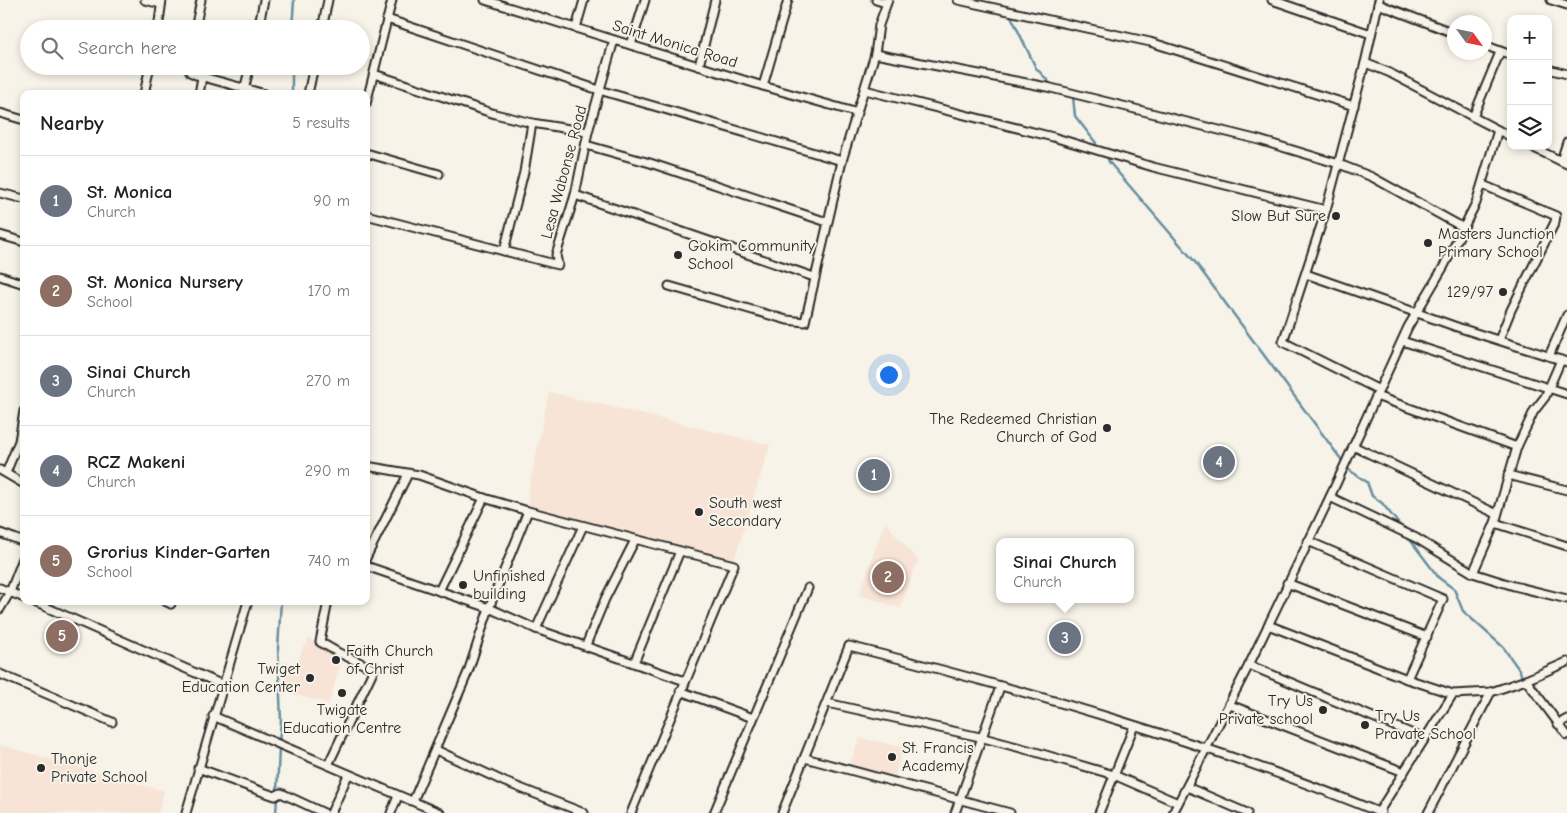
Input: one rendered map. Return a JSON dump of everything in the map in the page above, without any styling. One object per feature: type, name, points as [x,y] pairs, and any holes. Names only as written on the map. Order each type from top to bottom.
[{"type":"street","points":[[144,0],[161,2],[159,20]]},
{"type":"street","points":[[197,20],[201,0]]},
{"type":"street","points":[[260,20],[264,0]]},
{"type":"street","points":[[324,20],[328,0]]},
{"type":"street","points":[[370,90],[392,0]]},
{"type":"street","name":"Saint Monica Road","points":[[485,0],[763,86],[858,113]]},
{"type":"street","points":[[513,9],[516,0]]},
{"type":"street","points":[[576,28],[584,0]]},
{"type":"street","points":[[631,45],[645,0]]},
{"type":"street","points":[[699,66],[716,0]]},
{"type":"street","points":[[763,86],[788,0]]},
{"type":"street","points":[[669,286],[799,323],[805,322],[808,317],[814,277],[842,161],[876,54],[879,25],[887,2],[876,0]]},
{"type":"street","points":[[958,0],[1150,42],[1354,106]]},
{"type":"street","points":[[1272,0],[1371,34]]},
{"type":"street","points":[[1551,0],[1567,5]]},
{"type":"street","points":[[1447,30],[1379,2],[1339,164],[1306,274],[1283,342],[1377,393],[1517,447]]},
{"type":"street","points":[[387,19],[599,90],[842,161]]},
{"type":"street","name":"Lesa Wabonse Road","points":[[370,216],[558,265],[556,255],[575,194],[588,132],[614,40]]},
{"type":"street","points":[[1492,48],[1507,55]]},
{"type":"street","points":[[1473,116],[1500,52]]},
{"type":"street","points":[[876,54],[1047,87],[1214,127],[1339,164],[1372,177],[1464,228]]},
{"type":"street","points":[[1365,63],[1388,72],[1507,135]]},
{"type":"street","points":[[1552,70],[1567,74]]},
{"type":"street","points":[[374,74],[495,114],[588,132]]},
{"type":"street","points":[[145,90],[148,75]]},
{"type":"street","points":[[197,75],[241,90]]},
{"type":"street","points":[[244,90],[248,75]]},
{"type":"street","points":[[309,90],[312,75]]},
{"type":"street","points":[[200,90],[202,77]]},
{"type":"street","points":[[865,90],[1053,137],[1153,167],[1326,210]]},
{"type":"street","points":[[0,113],[20,119]]},
{"type":"street","points":[[504,251],[524,172],[532,122]]},
{"type":"street","points":[[1173,813],[1230,705],[1330,497],[1415,312],[1464,228],[1483,185],[1498,130]]},
{"type":"street","points":[[1538,150],[1564,163],[1567,142]]},
{"type":"street","points":[[586,145],[650,163],[827,222]]},
{"type":"street","points":[[370,154],[439,174]]},
{"type":"street","points":[[1483,185],[1556,216],[1555,222],[1511,310],[1499,340]]},
{"type":"street","points":[[0,193],[20,199]]},
{"type":"street","points":[[575,194],[814,277]]},
{"type":"street","points":[[0,235],[20,241]]},
{"type":"street","points":[[1306,274],[1564,361],[1534,411],[1517,447],[1495,523],[1473,573]]},
{"type":"street","points":[[0,276],[20,283]]},
{"type":"street","points":[[1549,356],[1567,315]]},
{"type":"street","points":[[1402,341],[1567,394]]},
{"type":"street","points":[[20,439],[3,471],[20,482]]},
{"type":"street","points":[[1353,446],[1497,514]]},
{"type":"street","points":[[370,467],[433,479],[484,498],[528,511],[734,565],[684,681],[631,813]]},
{"type":"street","points":[[370,550],[408,474]]},
{"type":"street","points":[[1508,475],[1567,490]]},
{"type":"street","points":[[1330,497],[1416,538],[1473,573],[1514,586],[1567,599]]},
{"type":"street","points":[[439,591],[484,498]]},
{"type":"street","points":[[413,801],[468,672],[489,608],[528,511]]},
{"type":"street","points":[[1495,523],[1567,546]]},
{"type":"street","points":[[536,629],[583,526]]},
{"type":"street","points":[[0,534],[20,541]]},
{"type":"street","points":[[586,646],[605,599],[635,540]]},
{"type":"street","points":[[1308,542],[1443,599],[1407,679]]},
{"type":"street","points":[[634,663],[680,551]]},
{"type":"street","points":[[0,609],[10,592],[20,566]]},
{"type":"street","points":[[370,567],[489,608],[536,629],[684,681]]},
{"type":"street","points":[[1287,583],[1427,636]]},
{"type":"street","points":[[0,588],[20,596]]},
{"type":"street","points":[[714,813],[808,588]]},
{"type":"street","points":[[41,605],[223,685]]},
{"type":"street","points":[[186,813],[247,605]]},
{"type":"street","points":[[327,605],[320,642],[339,654],[374,669],[328,765]]},
{"type":"street","points":[[1268,625],[1407,679],[1453,694],[1490,692],[1526,680],[1567,662]]},
{"type":"street","points":[[785,812],[849,646],[1000,687],[1207,749],[1379,813],[1453,694]]},
{"type":"street","points":[[1249,665],[1425,739]]},
{"type":"street","points":[[0,674],[112,722]]},
{"type":"street","points":[[1526,680],[1567,735]]},
{"type":"street","points":[[955,813],[980,736],[1000,687]]},
{"type":"street","points":[[680,691],[753,718]]},
{"type":"street","points":[[1428,813],[1490,692]]},
{"type":"street","points":[[827,703],[980,736],[1114,775],[1178,803]]},
{"type":"street","points":[[1230,705],[1404,772]]},
{"type":"street","points":[[213,716],[440,813]]},
{"type":"street","points":[[1558,724],[1567,719]]},
{"type":"street","points":[[1099,813],[1134,726]]},
{"type":"street","points":[[436,750],[505,782],[584,813]]},
{"type":"street","points":[[805,758],[1010,813]]},
{"type":"street","points":[[198,768],[275,796],[281,793],[324,813]]},
{"type":"street","points":[[331,813],[348,775]]},
{"type":"street","points":[[1187,787],[1247,813]]},
{"type":"street","points":[[391,813],[398,796]]},
{"type":"shaded area","points":[[549,392],[770,445],[734,561],[529,509],[528,493]]},
{"type":"shaded area","points":[[885,522],[918,560],[900,608],[859,595]]},
{"type":"shaded area","name":"Twiget Education Center","points":[[308,639],[344,652],[329,704],[282,691],[286,661],[297,664],[304,645],[307,646]]},
{"type":"shaded area","points":[[860,738],[903,747],[895,777],[849,765]]},
{"type":"shaded area","name":"Thonje Private School","points":[[0,745],[164,791],[158,813],[0,813]]},
{"type":"waterway","points":[[293,20],[294,0]]},
{"type":"waterway","points":[[1010,14],[1036,68],[1050,83]]},
{"type":"waterway","points":[[292,75],[292,90]]},
{"type":"waterway","points":[[1071,96],[1073,97],[1075,116],[1096,143]]},
{"type":"waterway","points":[[1107,155],[1109,162],[1195,262],[1349,470],[1367,482],[1372,496],[1382,503],[1402,528]]},
{"type":"waterway","points":[[1408,537],[1439,578],[1454,589],[1463,611],[1503,647],[1520,671],[1523,681]]},
{"type":"waterway","points":[[279,743],[281,721],[278,648],[281,605]]},
{"type":"waterway","points":[[1526,686],[1567,740]]},
{"type":"waterway","points":[[277,792],[279,748],[281,748]]},
{"type":"waterway","points":[[367,785],[395,798]]},
{"type":"waterway","points":[[276,813],[277,798]]},
{"type":"place","name":"Slow But Sure","points":[[1336,216]]},
{"type":"place","name":"Masters Junction Primary School","points":[[1428,243]]},
{"type":"place","name":"Gokim Community School","points":[[678,255]]},
{"type":"place","name":"129/97","points":[[1503,292]]},
{"type":"place","name":"The Redeemed Christian Church of God","points":[[1107,428]]},
{"type":"place","name":"RCZ Makeni","points":[[1219,462]]},
{"type":"place","name":"St. Monica","points":[[874,475]]},
{"type":"place","name":"South west Secondary","points":[[699,512]]},
{"type":"place","name":"St. Monica Nursery","points":[[888,577]]},
{"type":"place","name":"Unfinished building","points":[[463,585]]},
{"type":"place","name":"Grorius Kinder-Garten","points":[[62,636]]},
{"type":"place","name":"Sinai Church","points":[[1065,638]]},
{"type":"place","name":"Faith Church of Christ","points":[[336,660]]},
{"type":"place","name":"Twiget Education Center","points":[[310,678]]},
{"type":"place","name":"Twigate Education Centre","points":[[342,693]]},
{"type":"place","name":"Try Us Private school","points":[[1323,710]]},
{"type":"place","name":"Try Us Pravate School","points":[[1365,725]]},
{"type":"place","name":"St. Francis Academy","points":[[892,757]]},
{"type":"place","name":"Thonje Private School","points":[[41,768]]}]
